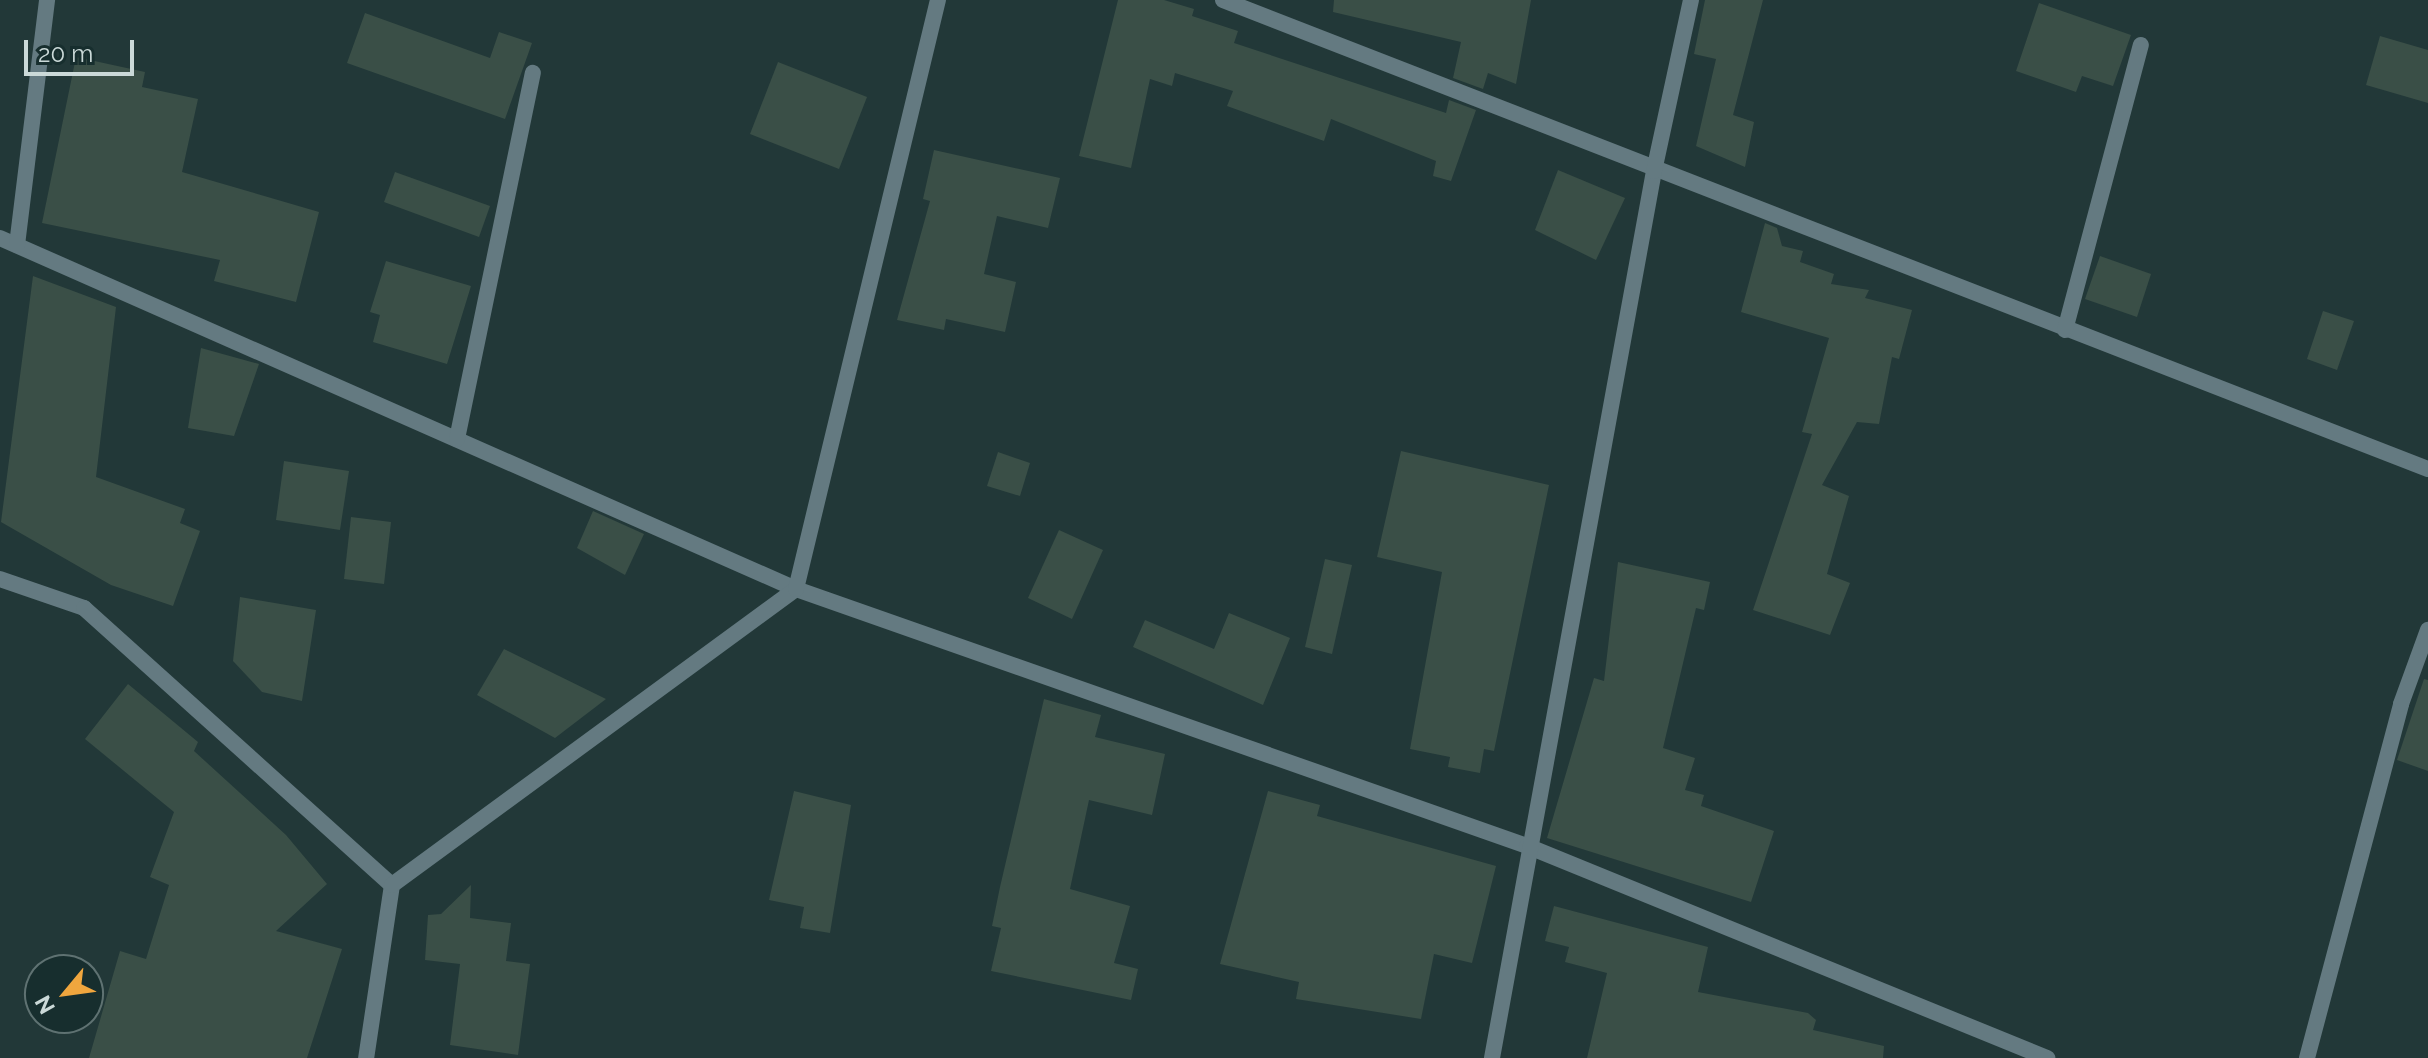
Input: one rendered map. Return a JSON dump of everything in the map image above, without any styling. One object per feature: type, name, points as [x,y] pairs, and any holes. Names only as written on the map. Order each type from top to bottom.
[{"type":"street","points":[[17,245],[47,0]]},
{"type":"street","points":[[366,1058],[392,885],[796,589],[938,0]]},
{"type":"street","points":[[1223,0],[1654,171],[2428,469]]},
{"type":"street","points":[[1492,1058],[1527,846],[1654,171],[1691,0]]},
{"type":"street","points":[[2065,330],[2141,45]]},
{"type":"street","points":[[457,439],[533,73]]},
{"type":"street","points":[[0,238],[796,589],[1527,846],[2047,1058]]},
{"type":"street","points":[[0,579],[84,608],[392,885]]},
{"type":"street","points":[[2307,1058],[2401,704],[2428,630]]},
{"type":"building","points":[[1118,0],[1164,0],[1194,9],[1192,16],[1238,31],[1234,43],[1446,113],[1449,100],[1476,110],[1451,181],[1433,176],[1436,161],[1331,119],[1324,141],[1227,106],[1233,91],[1175,73],[1172,86],[1150,79],[1131,168],[1079,156]]},
{"type":"building","points":[[1334,0],[1531,0],[1516,84],[1488,73],[1483,89],[1453,78],[1461,42],[1333,12]]},
{"type":"building","points":[[1705,0],[1763,0],[1733,115],[1754,122],[1745,167],[1696,146],[1716,59],[1694,54]]},
{"type":"building","points":[[2039,3],[2131,35],[2113,86],[2082,76],[2076,92],[2016,71]]},
{"type":"building","points":[[365,13],[490,58],[499,32],[532,43],[505,119],[347,63]]},
{"type":"building","points":[[2380,36],[2428,50],[2428,103],[2366,85]]},
{"type":"building","points":[[76,57],[145,72],[142,87],[198,99],[182,172],[319,212],[296,302],[214,281],[220,260],[42,223]]},
{"type":"building","points":[[778,62],[867,97],[839,169],[750,134]]},
{"type":"building","points":[[934,150],[1060,178],[1048,228],[997,216],[984,274],[1016,282],[1005,332],[946,319],[944,330],[897,320],[930,201],[923,199]]},
{"type":"building","points":[[1558,170],[1625,198],[1596,260],[1535,230]]},
{"type":"building","points":[[395,172],[490,206],[479,237],[384,202]]},
{"type":"building","points":[[1765,223],[1777,228],[1782,246],[1803,251],[1800,262],[1834,274],[1831,284],[1869,290],[1865,298],[1912,310],[1899,359],[1892,357],[1879,424],[1857,422],[1822,485],[1849,496],[1827,574],[1850,583],[1830,635],[1753,610],[1812,434],[1802,432],[1829,338],[1741,312]]},
{"type":"building","points":[[2100,256],[2151,274],[2137,317],[2085,299]]},
{"type":"building","points":[[386,261],[471,286],[447,364],[373,342],[380,315],[370,312]]},
{"type":"building","points":[[33,276],[116,307],[96,477],[185,509],[180,523],[200,531],[173,606],[111,585],[1,522]]},
{"type":"building","points":[[2323,311],[2354,321],[2337,370],[2307,359]]},
{"type":"building","points":[[201,348],[259,364],[234,436],[188,428]]},
{"type":"building","points":[[1401,451],[1549,485],[1494,751],[1484,749],[1480,773],[1448,767],[1450,757],[1410,749],[1442,572],[1377,557]]},
{"type":"building","points":[[998,452],[1030,463],[1020,496],[987,486]]},
{"type":"building","points":[[284,461],[349,471],[340,530],[276,520]]},
{"type":"building","points":[[593,511],[644,534],[625,575],[577,548]]},
{"type":"building","points":[[351,517],[391,522],[384,584],[344,579]]},
{"type":"building","points":[[1059,530],[1103,550],[1072,619],[1028,598]]},
{"type":"building","points":[[1325,559],[1352,565],[1332,654],[1305,647]]},
{"type":"building","points":[[1618,562],[1710,582],[1704,610],[1696,608],[1663,748],[1695,758],[1685,790],[1704,795],[1701,806],[1774,831],[1751,902],[1547,838],[1594,678],[1604,681]]},
{"type":"building","points":[[240,597],[316,610],[302,701],[262,692],[233,661]]},
{"type":"building","points":[[1229,613],[1290,638],[1263,705],[1133,647],[1145,620],[1214,649]]},
{"type":"building","points":[[504,649],[606,699],[555,738],[477,695]]},
{"type":"building","points":[[2424,679],[2428,680],[2428,771],[2397,760]]},
{"type":"building","points":[[128,684],[198,742],[194,751],[286,835],[327,884],[276,931],[342,949],[307,1058],[89,1058],[96,1034],[104,1034],[104,1006],[120,951],[146,959],[169,885],[150,877],[174,812],[85,739]]},
{"type":"building","points":[[1044,699],[1101,715],[1095,737],[1165,754],[1152,815],[1089,800],[1070,889],[1130,906],[1114,963],[1138,969],[1131,1000],[991,971],[1001,928],[992,926]]},
{"type":"building","points":[[794,791],[851,805],[830,933],[800,928],[804,907],[769,900]]},
{"type":"building","points":[[1268,791],[1320,805],[1317,816],[1496,866],[1472,963],[1434,954],[1421,1019],[1296,999],[1299,982],[1220,964]]},
{"type":"building","points":[[471,885],[470,918],[511,923],[506,961],[530,964],[518,1055],[450,1045],[460,964],[425,960],[428,915],[441,914]]},
{"type":"building","points":[[1554,906],[1708,947],[1698,992],[1808,1013],[1816,1020],[1813,1030],[1884,1046],[1883,1058],[1587,1058],[1607,973],[1565,962],[1569,947],[1545,941]]}]
